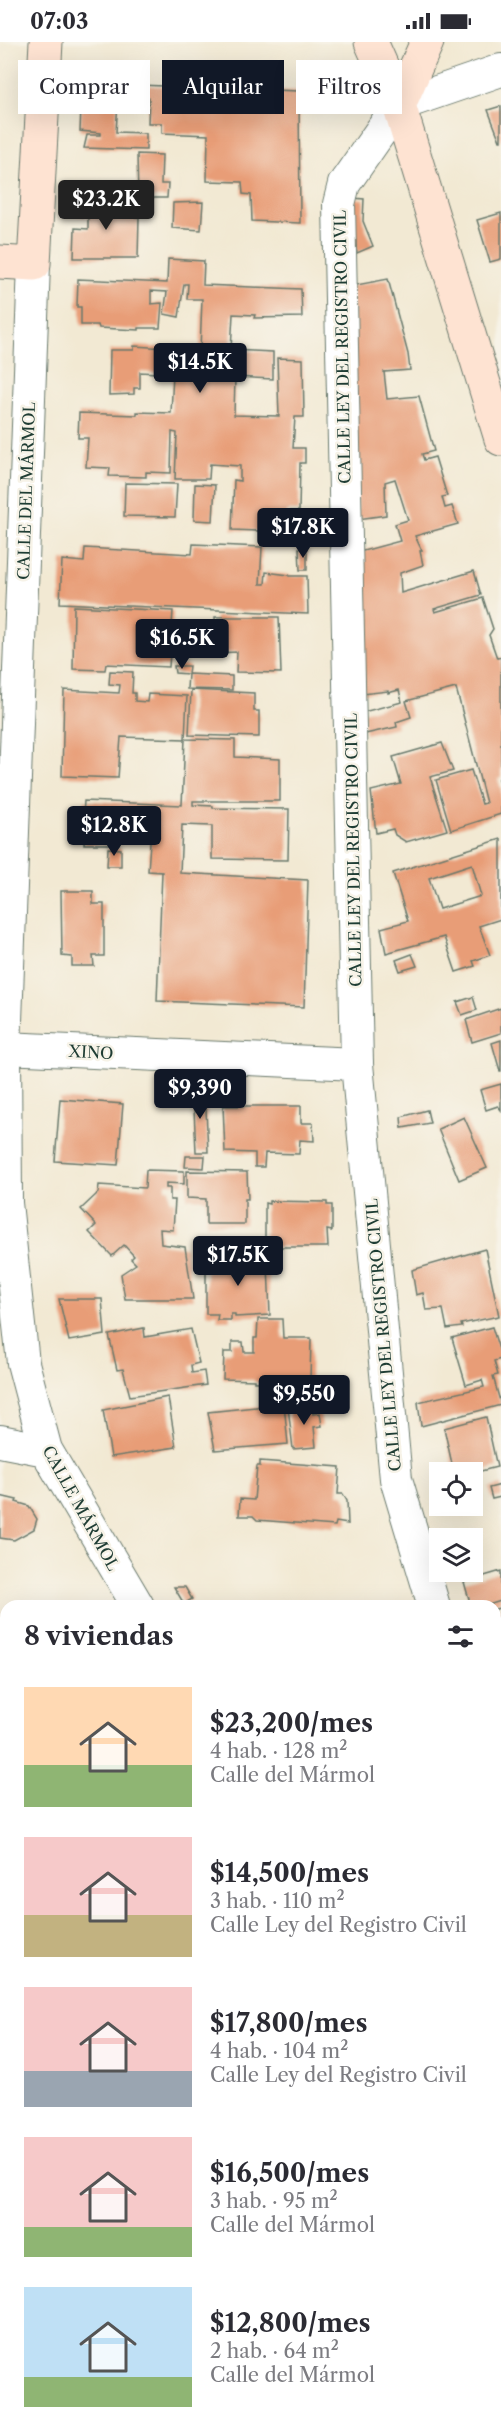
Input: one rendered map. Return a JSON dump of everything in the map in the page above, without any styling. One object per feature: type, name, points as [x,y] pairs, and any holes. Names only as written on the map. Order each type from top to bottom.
[{"type":"main road","name":"CALLE DEL MÁRMOL","points":[[34,264],[46,42]]},
{"type":"main road","points":[[371,42],[379,60]]},
{"type":"main road","points":[[402,98],[427,42]]},
{"type":"main road","points":[[402,114],[501,439]]},
{"type":"main road","points":[[0,262],[34,264]]},
{"type":"street","points":[[402,104],[501,70]]},
{"type":"street","name":"CALLE LEY DEL REGISTRO CIVIL","points":[[393,114],[344,184],[339,204],[357,1064],[396,1479],[432,1600]]},
{"type":"street","name":"CALLE DEL MÁRMOL","points":[[5,1048],[34,264]]},
{"type":"street","name":"XINO","points":[[5,1048],[357,1064]]},
{"type":"street","name":"CALLE MÁRMOL","points":[[5,1048],[6,1203],[23,1363],[46,1450],[134,1600]]},
{"type":"street","points":[[0,1441],[46,1450]]},
{"type":"building","points":[[150,85],[162,86],[162,114],[284,114],[284,90],[296,91],[296,114],[299,114],[300,223],[252,221],[251,195],[243,194],[242,182],[207,181],[208,135],[162,133],[162,123],[148,123]]},
{"type":"building","points":[[501,106],[501,141],[500,141],[488,110]]},
{"type":"building","points":[[81,114],[117,114],[116,132],[146,133],[146,150],[84,148],[87,135],[101,135],[101,133],[80,131]]},
{"type":"building","points":[[137,154],[162,155],[161,184],[168,184],[167,198],[138,198]]},
{"type":"building","points":[[353,198],[364,199],[363,221],[373,246],[357,253],[352,232]]},
{"type":"building","points":[[76,200],[113,200],[113,208],[130,208],[131,217],[139,217],[138,258],[74,258],[75,228],[88,229],[88,217],[76,216]]},
{"type":"building","points":[[203,202],[201,230],[172,228],[173,203]]},
{"type":"building","points":[[501,213],[501,259],[490,262],[477,220]]},
{"type":"building","points":[[168,259],[204,261],[203,285],[301,289],[302,317],[254,318],[255,315],[233,314],[231,350],[273,352],[273,379],[235,377],[234,415],[279,416],[277,358],[303,359],[304,417],[295,417],[293,448],[305,448],[305,463],[300,463],[299,511],[287,511],[286,532],[232,530],[234,480],[240,481],[240,466],[210,464],[209,479],[175,479],[177,433],[172,432],[171,473],[146,472],[146,477],[109,476],[110,468],[86,467],[88,438],[78,438],[79,413],[137,415],[137,412],[171,413],[173,374],[140,372],[140,388],[134,388],[134,394],[109,395],[110,350],[134,350],[134,346],[200,350],[202,299],[187,299],[188,284],[184,284],[179,317],[164,314],[167,292],[151,291],[151,304],[162,303],[160,328],[139,328],[139,330],[99,328],[98,325],[81,325],[81,307],[77,307],[78,279],[167,283]]},
{"type":"building","points":[[388,279],[408,354],[410,370],[384,372],[387,399],[419,396],[434,451],[422,454],[424,460],[435,457],[447,496],[442,497],[445,508],[452,506],[458,524],[415,536],[422,551],[420,551],[423,565],[400,573],[401,593],[474,571],[481,595],[434,609],[435,612],[483,598],[493,629],[489,635],[497,658],[501,657],[501,778],[498,779],[501,789],[501,814],[451,830],[436,780],[471,770],[482,804],[486,803],[456,688],[406,701],[411,717],[396,722],[397,727],[365,734],[363,712],[402,702],[399,690],[388,693],[388,691],[362,694],[359,552],[400,541],[395,524],[408,520],[395,479],[385,482],[386,515],[358,519],[351,286]]},
{"type":"building","points":[[125,483],[177,484],[175,517],[124,516]]},
{"type":"building","points":[[195,484],[215,485],[213,521],[194,520]]},
{"type":"building","points":[[193,544],[262,547],[260,584],[265,584],[266,572],[307,576],[308,614],[60,603],[62,560],[84,562],[85,548],[192,554]]},
{"type":"building","points":[[299,548],[307,548],[307,570],[300,570]]},
{"type":"building","points":[[74,606],[173,611],[169,667],[106,664],[105,670],[73,669]]},
{"type":"building","points":[[215,617],[279,617],[281,673],[236,672],[237,652],[216,653]]},
{"type":"building","points":[[174,666],[189,666],[188,674],[175,673]]},
{"type":"building","points":[[110,671],[133,672],[132,693],[135,693],[135,701],[147,702],[148,694],[187,696],[185,739],[121,737],[118,778],[62,776],[64,690],[119,693],[120,685],[109,684]]},
{"type":"building","points":[[188,674],[232,676],[232,690],[187,689]]},
{"type":"building","points":[[191,690],[254,693],[254,711],[259,711],[259,737],[189,735]]},
{"type":"building","points":[[185,739],[235,740],[235,757],[280,759],[280,801],[193,801],[193,805],[213,806],[213,808],[289,809],[288,860],[212,859],[212,826],[182,825],[180,873],[308,880],[304,1007],[157,1001],[162,872],[148,871],[151,828],[119,827],[119,844],[84,844],[85,832],[82,832],[84,801],[182,805]]},
{"type":"building","points":[[442,743],[453,771],[430,777],[447,830],[406,842],[395,835],[393,829],[376,833],[371,791],[401,784],[393,757]]},
{"type":"building","points":[[501,839],[501,919],[479,926],[490,955],[473,961],[475,966],[456,972],[444,937],[386,953],[381,928],[408,921],[393,873]],"holes":[[[472,864],[481,896],[439,909],[429,878]]]},
{"type":"building","points":[[108,848],[121,849],[121,866],[107,866]]},
{"type":"building","points":[[61,891],[93,891],[93,904],[104,904],[104,956],[93,956],[94,966],[72,966],[72,957],[62,956]]},
{"type":"building","points":[[412,954],[417,966],[400,971],[396,960]]},
{"type":"building","points":[[473,997],[477,1010],[462,1015],[457,1002]]},
{"type":"building","points":[[501,1008],[501,1033],[472,1042],[466,1020]]},
{"type":"building","points":[[501,1040],[501,1071],[500,1071],[492,1043]]},
{"type":"building","points":[[501,1084],[501,1110],[498,1106],[486,1110],[480,1090]]},
{"type":"building","points":[[193,1088],[205,1088],[208,1152],[196,1152]]},
{"type":"building","points":[[60,1099],[123,1104],[118,1165],[55,1161]]},
{"type":"building","points":[[223,1106],[301,1106],[301,1123],[313,1123],[314,1141],[300,1140],[299,1154],[265,1153],[264,1167],[255,1167],[255,1153],[225,1152]]},
{"type":"building","points":[[427,1110],[430,1123],[402,1128],[401,1117]]},
{"type":"building","points":[[464,1117],[487,1168],[459,1180],[438,1129]]},
{"type":"building","points":[[186,1156],[205,1156],[204,1168],[185,1167]]},
{"type":"building","points":[[146,1170],[184,1171],[184,1184],[166,1183],[166,1188],[170,1188],[170,1200],[175,1200],[173,1230],[160,1229],[161,1244],[185,1247],[193,1299],[125,1299],[121,1274],[136,1264],[131,1259],[134,1256],[124,1245],[112,1256],[89,1232],[96,1225],[81,1209],[98,1193],[99,1185],[145,1188]]},
{"type":"building","points":[[187,1171],[247,1172],[248,1199],[245,1199],[245,1224],[206,1224],[206,1199],[187,1198]]},
{"type":"building","points":[[269,1201],[327,1202],[327,1205],[332,1205],[332,1231],[327,1230],[328,1247],[265,1247],[265,1203],[269,1204]]},
{"type":"building","points":[[485,1249],[499,1316],[447,1329],[443,1309],[426,1310],[423,1293],[416,1295],[412,1270]]},
{"type":"building","points":[[264,1255],[263,1265],[268,1264],[270,1315],[235,1317],[235,1314],[231,1314],[231,1320],[217,1320],[218,1314],[206,1314],[206,1271],[216,1270],[217,1256]]},
{"type":"building","points":[[59,1299],[102,1299],[105,1335],[69,1341]]},
{"type":"building","points":[[258,1319],[282,1319],[283,1338],[311,1338],[310,1380],[254,1382],[254,1380],[223,1379],[224,1352],[232,1352],[232,1342],[243,1342],[244,1352],[254,1352]]},
{"type":"building","points":[[492,1327],[501,1356],[501,1359],[494,1361],[498,1375],[493,1376],[501,1405],[421,1426],[418,1402],[484,1387],[482,1380],[466,1385],[452,1338]]},
{"type":"building","points":[[144,1328],[145,1337],[191,1329],[199,1363],[191,1365],[192,1373],[204,1371],[206,1385],[130,1396],[123,1369],[117,1370],[109,1335]]},
{"type":"building","points":[[168,1397],[176,1447],[111,1457],[103,1410]]},
{"type":"building","points":[[284,1404],[288,1444],[215,1450],[208,1412]]},
{"type":"building","points":[[311,1404],[313,1414],[320,1413],[322,1426],[314,1427],[316,1447],[293,1449],[288,1407]]},
{"type":"building","points":[[486,1417],[497,1467],[483,1470],[483,1462],[452,1462],[444,1428]]},
{"type":"building","points":[[260,1461],[340,1467],[338,1494],[343,1494],[347,1501],[348,1524],[336,1522],[335,1526],[257,1520],[253,1516],[239,1516],[240,1499],[254,1500],[257,1466],[260,1466]]},
{"type":"building","points":[[501,1485],[501,1497],[492,1499],[489,1488]]},
{"type":"building","points":[[0,1496],[29,1506],[37,1519],[34,1529],[14,1540],[0,1538]]},
{"type":"building","points":[[501,1571],[501,1600],[469,1600],[464,1582],[483,1582],[483,1576]]},
{"type":"building","points":[[174,1587],[185,1587],[192,1599],[182,1600]]}]
